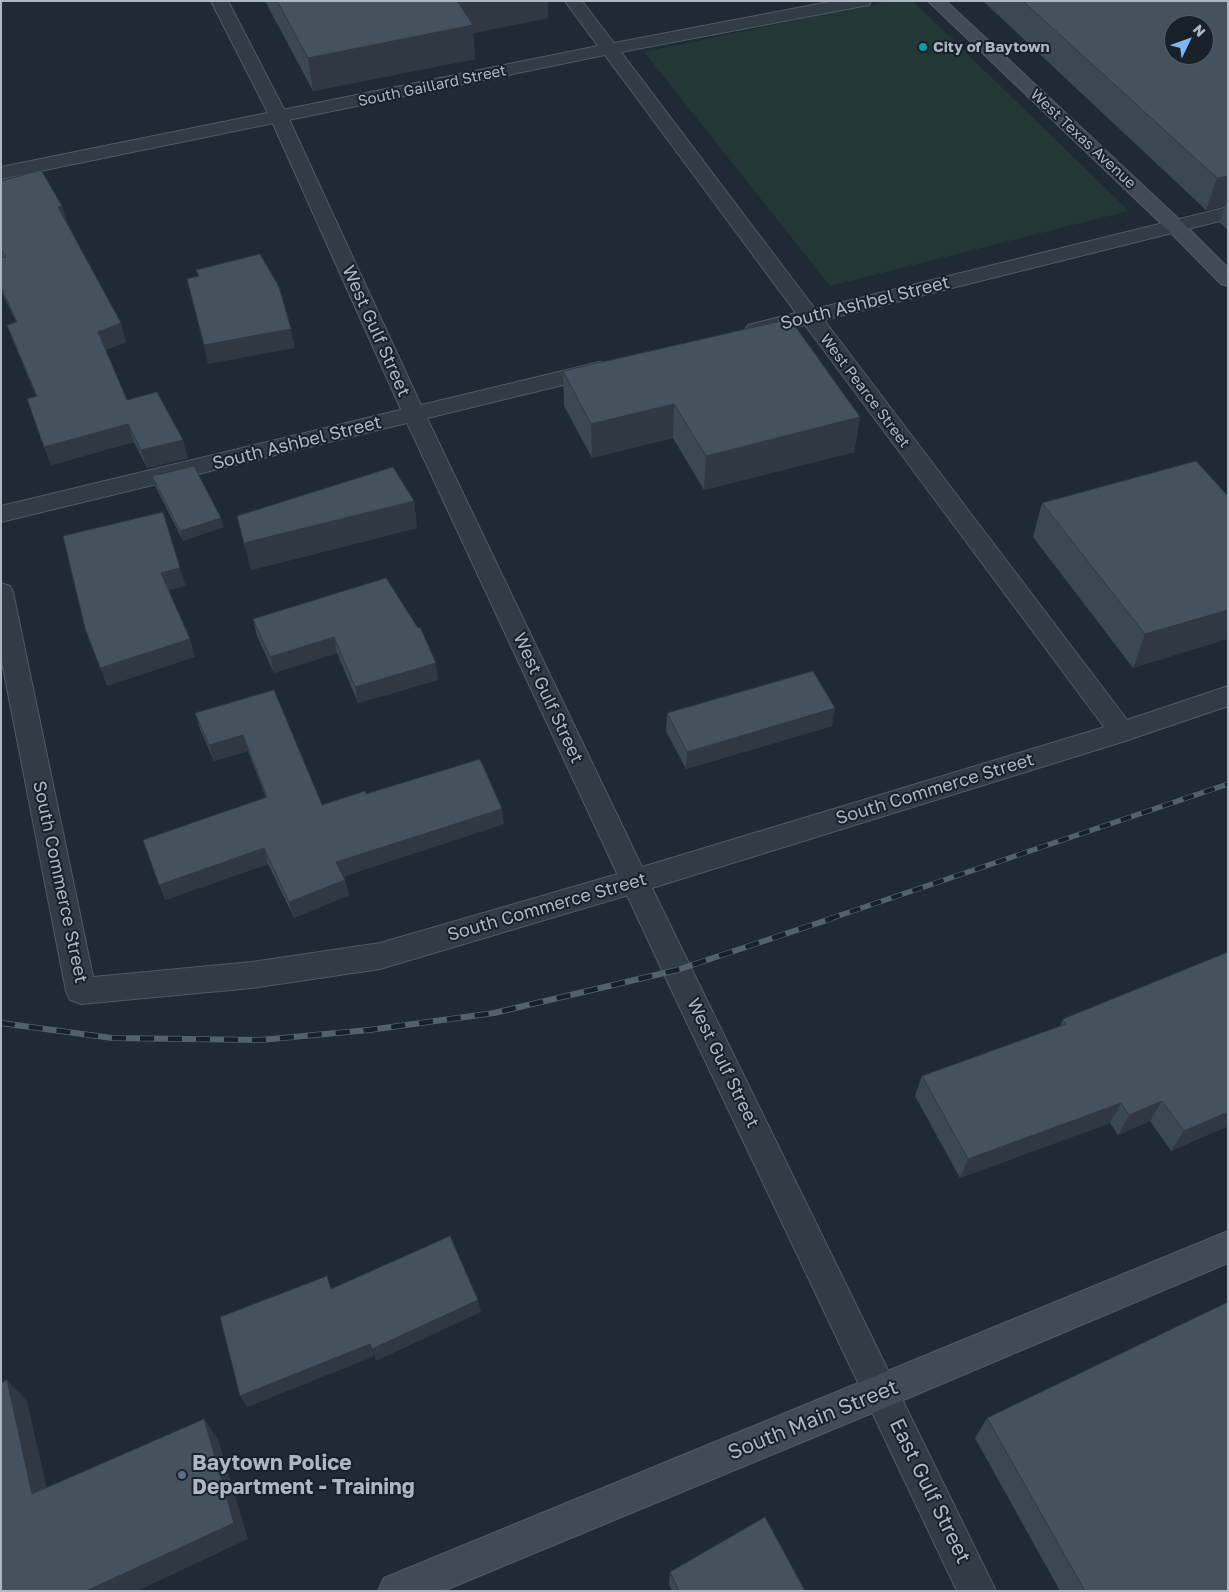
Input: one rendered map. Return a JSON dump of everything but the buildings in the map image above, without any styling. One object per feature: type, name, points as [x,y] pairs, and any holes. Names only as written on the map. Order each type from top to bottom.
[{"type":"main road","name":"West Texas Avenue","points":[[936,1],[1175,226],[1228,280]]},
{"type":"main road","name":"South Main Street","points":[[397,1591],[882,1392],[1228,1247]]},
{"type":"street","name":"West Gulf Street","points":[[219,1],[279,118],[414,414],[635,881],[882,1392]]},
{"type":"street","name":"West Pearce Street","points":[[573,1],[1122,732]]},
{"type":"street","name":"South Gaillard Street","points":[[1,173],[279,118],[609,49],[863,1]]},
{"type":"street","name":"South Ashbel Street","points":[[733,336],[1228,213]]},
{"type":"street","name":"South Ashbel Street","points":[[1,514],[617,364]]},
{"type":"street","name":"South Commerce Street","points":[[1,592],[80,991],[252,975],[380,956],[635,881],[1122,732],[1228,696]]},
{"type":"street","name":"East Gulf Street","points":[[882,1392],[977,1591]]},
{"type":"green space","points":[[888,1],[913,1],[1129,211],[830,286],[644,52]]},
{"type":"railway","points":[[829,919],[1228,784]]},
{"type":"railway","points":[[1,1023],[112,1038],[260,1040],[369,1030],[494,1013],[677,970],[833,918]]},
{"type":"place","name":"City of Baytown","points":[[923,47]]},
{"type":"place","name":"Baytown Police Department - Training","points":[[182,1475]]}]
